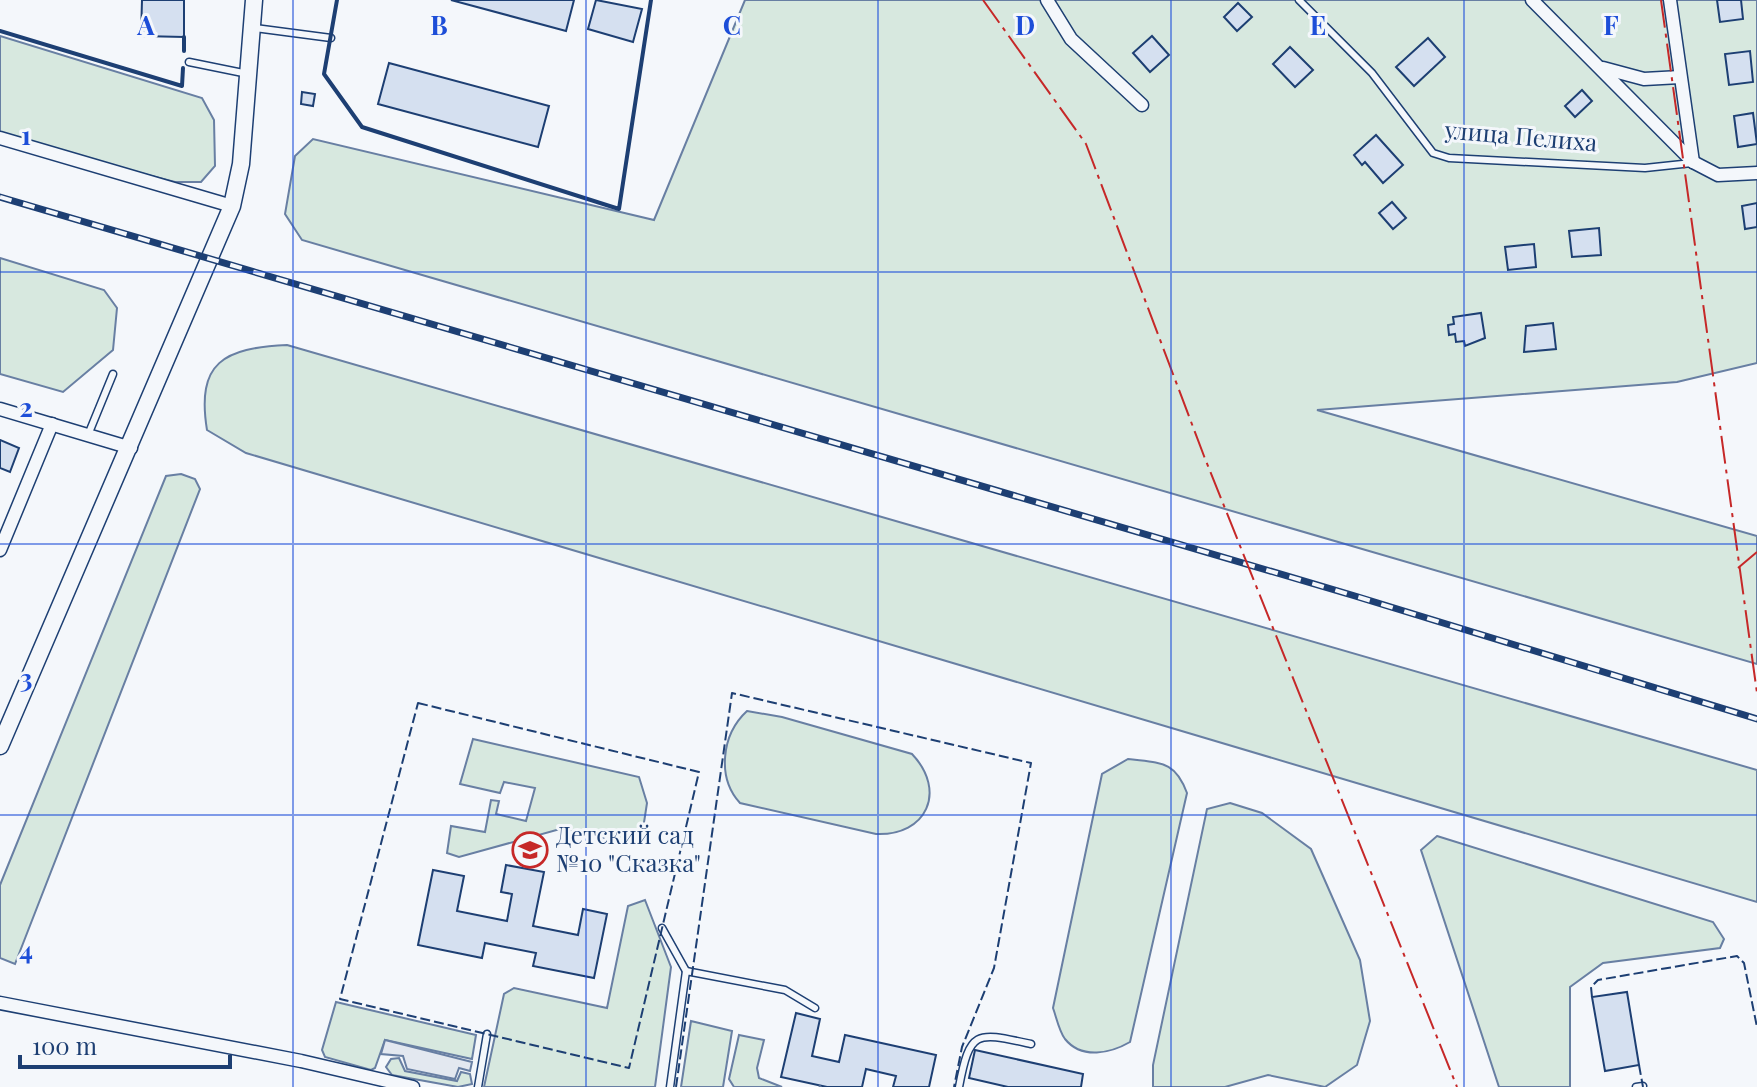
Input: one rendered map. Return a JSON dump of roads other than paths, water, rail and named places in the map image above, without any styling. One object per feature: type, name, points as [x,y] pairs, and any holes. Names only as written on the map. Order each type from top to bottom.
[{"type":"street","points":[[0,746],[131,448],[232,206],[241,164],[254,0]]},
{"type":"street","points":[[1047,0],[1071,39],[1142,105]]},
{"type":"street","points":[[1532,0],[1693,162]]},
{"type":"street","points":[[1670,0],[1693,162]]},
{"type":"street","points":[[1596,65],[1622,76],[1680,77]]},
{"type":"street","points":[[0,138],[232,206]]},
{"type":"street","name":"улица Пелиха","points":[[1693,162],[1718,175],[1757,173]]},
{"type":"street","points":[[0,409],[131,448]]},
{"type":"street","points":[[0,550],[52,424]]},
{"type":"street","points":[[0,1003],[301,1061],[413,1087]]},
{"type":"lane","name":"улица Пелиха","points":[[1299,0],[1372,73],[1433,153],[1449,158],[1645,168],[1693,162]]},
{"type":"lane","points":[[253,28],[331,38]]},
{"type":"lane","points":[[189,62],[250,74]]},
{"type":"lane","points":[[88,435],[113,374]]},
{"type":"lane","points":[[662,928],[686,971],[670,1087]]},
{"type":"lane","points":[[686,971],[785,990],[815,1008]]},
{"type":"lane","points":[[478,1087],[487,1034]]},
{"type":"lane","points":[[959,1087],[966,1050],[977,1039],[992,1035],[1031,1044]]},
{"type":"railway","points":[[0,197],[1355,596],[1757,719]]},
{"type":"place","name":"Детский сад №10 \"Сказка\"","points":[[530,850]]}]
